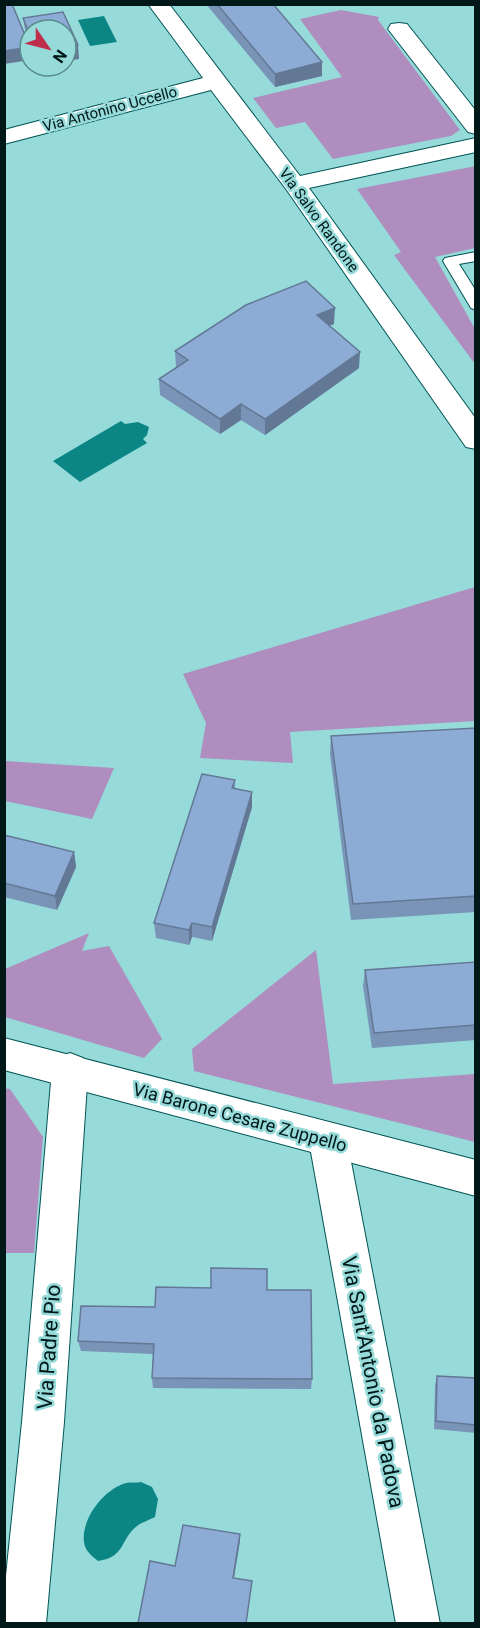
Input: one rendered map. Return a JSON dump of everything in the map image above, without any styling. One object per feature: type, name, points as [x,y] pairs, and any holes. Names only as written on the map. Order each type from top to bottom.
[{"type":"street","name":"Via Salvo Randone","points":[[158,4],[294,184],[476,440]]},
{"type":"street","points":[[399,28],[476,128]]},
{"type":"street","name":"Via Antonino Uccello","points":[[4,137],[215,82]]},
{"type":"street","points":[[294,184],[476,145]]},
{"type":"street","name":"Via Barone Cesare Zuppello","points":[[4,1054],[328,1141],[476,1178]]},
{"type":"street","name":"Via Padre Pio","points":[[24,1623],[43,1422],[70,1070]]},
{"type":"street","name":"Via Sant'Antonio da Padova","points":[[328,1141],[418,1623]]},
{"type":"lane","points":[[476,256],[450,261],[476,305]]},
{"type":"shaded area","points":[[341,10],[379,17],[378,20],[460,130],[451,136],[333,159],[305,122],[276,128],[253,98],[342,77],[300,19]]},
{"type":"shaded area","points":[[476,166],[475,248],[435,257],[475,329],[475,364],[394,255],[401,252],[357,189]]},
{"type":"shaded area","points":[[475,587],[475,721],[290,732],[293,763],[200,758],[206,723],[183,674]]},
{"type":"shaded area","points":[[4,761],[114,768],[92,819],[5,801]]},
{"type":"shaded area","points":[[89,933],[82,951],[109,946],[162,1039],[144,1058],[5,1017],[5,969]]},
{"type":"shaded area","points":[[316,950],[333,1084],[475,1074],[475,1142],[194,1071],[192,1049]]},
{"type":"shaded area","points":[[4,1088],[10,1089],[43,1137],[34,1253],[5,1253]]},
{"type":"water","points":[[104,16],[117,42],[90,46],[78,20]]},
{"type":"water","points":[[121,421],[125,424],[138,422],[149,427],[143,439],[147,443],[80,482],[53,461]]},
{"type":"water","points":[[141,1482],[152,1487],[158,1499],[155,1517],[137,1526],[114,1556],[98,1561],[87,1551],[84,1542],[86,1524],[90,1515],[102,1498],[118,1486]]},
{"type":"building","points":[[4,4],[12,4],[18,18],[18,49],[4,51]]},
{"type":"building","points":[[217,4],[273,4],[322,62],[275,74]]},
{"type":"building","points":[[63,12],[66,18],[23,18]]},
{"type":"building","points":[[306,281],[335,308],[317,315],[360,352],[265,419],[241,404],[220,419],[159,379],[188,360],[175,351],[246,305]]},
{"type":"building","points":[[476,728],[476,896],[353,904],[331,736]]},
{"type":"building","points":[[202,774],[235,780],[232,788],[252,792],[212,927],[192,923],[189,930],[154,923]]},
{"type":"building","points":[[4,835],[74,852],[55,896],[4,883]]},
{"type":"building","points":[[476,962],[476,1025],[374,1033],[365,970]]},
{"type":"building","points":[[211,1268],[267,1269],[267,1290],[311,1290],[312,1379],[152,1378],[154,1344],[78,1341],[81,1306],[155,1307],[156,1287],[211,1288]]},
{"type":"building","points":[[437,1376],[476,1378],[476,1425],[436,1421]]},
{"type":"building","points":[[183,1525],[240,1534],[233,1578],[252,1581],[246,1623],[138,1623],[150,1561],[175,1566]]}]
